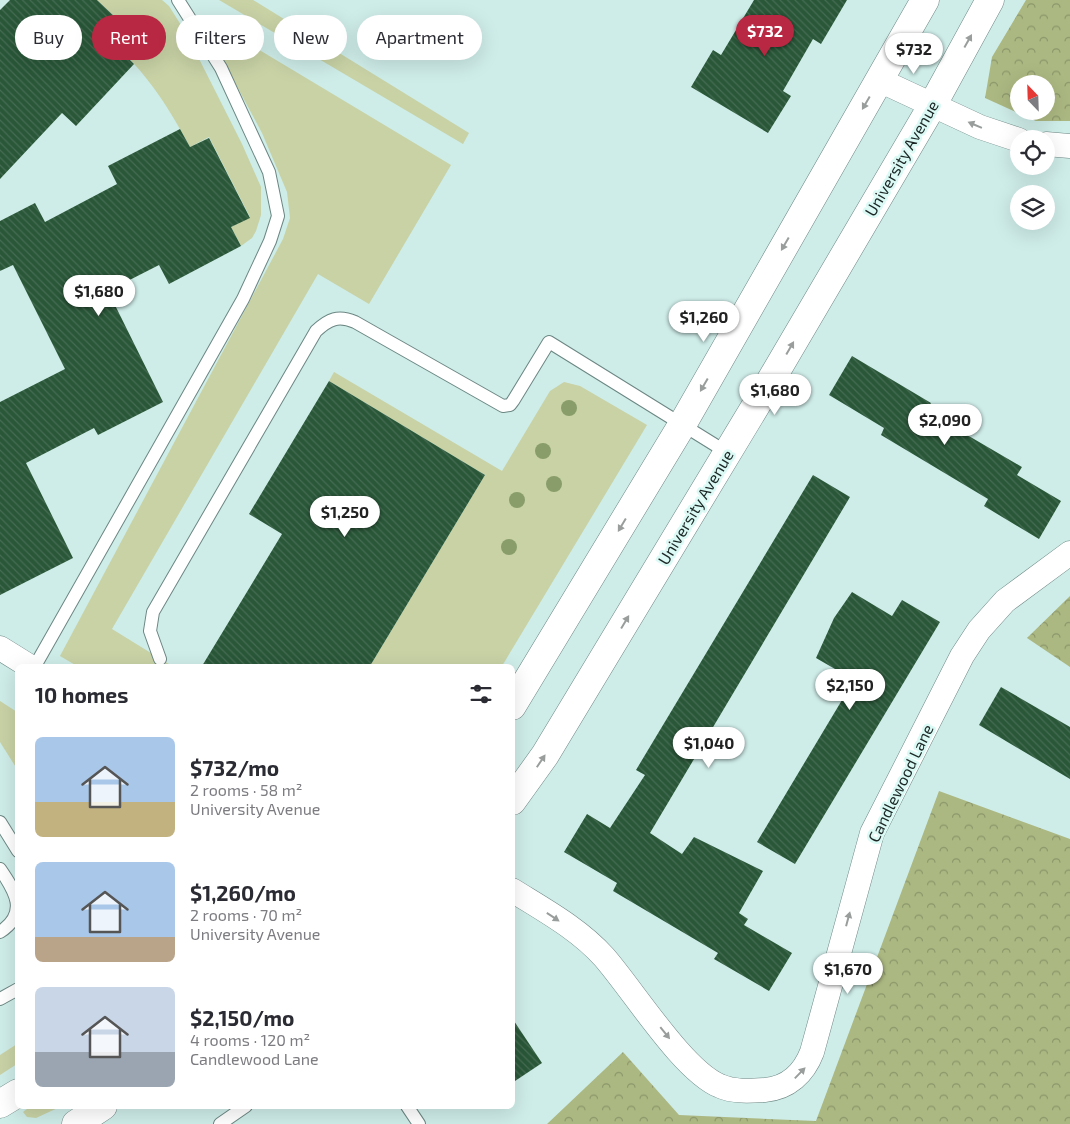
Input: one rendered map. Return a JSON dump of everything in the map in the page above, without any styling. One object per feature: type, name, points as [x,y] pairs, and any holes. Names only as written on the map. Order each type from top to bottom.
[{"type":"main road","points":[[515,701],[682,425],[925,0]]},
{"type":"main road","name":"University Avenue","points":[[515,797],[545,755],[728,453],[932,106],[990,0]]},
{"type":"main road","points":[[0,1104],[15,1095]]},
{"type":"main road","points":[[76,1124],[98,1109]]},
{"type":"street","points":[[879,80],[980,127],[1010,137]]},
{"type":"street","points":[[1055,145],[1070,146]]},
{"type":"street","name":"Candlewood Lane","points":[[515,892],[575,932],[604,957],[699,1074],[720,1087],[750,1091],[769,1089],[794,1079],[807,1064],[812,1052],[872,833],[962,656],[979,630],[1005,601],[1070,553]]},
{"type":"street","points":[[0,648],[26,664]]},
{"type":"lane","points":[[35,664],[243,298],[270,241],[278,216],[269,172],[257,146],[220,68],[178,0]]},
{"type":"lane","points":[[160,659],[150,631],[153,612],[316,331],[328,321],[338,317],[355,322],[503,406],[514,402],[549,342],[728,453]]},
{"type":"lane","points":[[0,822],[15,846]]},
{"type":"lane","points":[[0,869],[12,887],[15,897]]},
{"type":"lane","points":[[0,932],[8,927],[15,917]]},
{"type":"lane","points":[[0,999],[15,991]]},
{"type":"lane","points":[[220,1124],[242,1109]]},
{"type":"lane","points":[[409,1109],[419,1124]]},
{"type":"green space","points":[[97,0],[162,0],[169,6],[176,17],[176,60],[200,60],[242,144],[261,187],[261,215],[256,231],[252,238],[241,246],[231,227],[250,217],[209,137],[190,147],[176,121],[141,71],[131,60],[166,60],[166,15],[113,15]]},
{"type":"green space","points":[[219,0],[253,0],[277,15],[274,15],[274,32],[264,27],[264,15],[244,15]]},
{"type":"green space","points":[[1026,0],[1070,0],[1070,121],[1034,120],[1055,120],[1055,75],[1010,75],[1010,109],[985,98],[992,57]]},
{"type":"green space","points":[[264,53],[451,165],[369,304],[318,274],[112,629],[169,664],[74,664],[60,656],[283,239],[290,218],[287,192],[262,133],[223,60],[264,60]]},
{"type":"green space","points":[[347,58],[469,133],[463,144],[321,60],[347,60]]},
{"type":"green space","points":[[334,372],[502,471],[550,391],[564,382],[580,386],[647,425],[503,664],[371,664],[485,475],[329,381]]},
{"type":"green space","points":[[1070,596],[1070,667],[1027,638]]},
{"type":"green space","points":[[0,701],[15,711],[15,766],[0,742]]},
{"type":"green space","points":[[939,791],[1070,839],[1070,1124],[547,1124],[623,1052],[679,1115],[816,1121]]},
{"type":"green space","points":[[15,1045],[15,1065],[0,1075],[0,1055]]},
{"type":"green space","points":[[27,1109],[56,1109],[36,1118],[27,1117],[23,1112]]},
{"type":"building","points":[[10,0],[97,0],[113,15],[92,15],[92,60],[130,60],[134,64],[76,126],[62,113],[0,179],[0,10]]},
{"type":"building","points":[[754,0],[847,0],[821,44],[813,39],[783,91],[791,96],[768,133],[691,87],[713,50],[721,55]]},
{"type":"building","points":[[180,129],[190,147],[209,138],[250,218],[231,227],[241,246],[169,284],[159,265],[108,291],[163,402],[98,435],[94,428],[26,463],[73,558],[0,595],[0,402],[65,369],[13,265],[0,271],[0,221],[35,203],[45,222],[117,184],[108,166]]},
{"type":"building","points":[[852,356],[931,403],[926,411],[1022,467],[1017,475],[1061,501],[1039,539],[984,506],[988,499],[881,435],[884,428],[829,395]]},
{"type":"building","points":[[329,381],[485,475],[371,664],[203,664],[282,534],[249,514]]},
{"type":"building","points":[[813,475],[850,497],[650,833],[682,854],[694,837],[763,871],[739,913],[748,919],[744,925],[792,953],[769,991],[714,959],[718,953],[613,891],[617,883],[564,852],[587,814],[610,828],[645,775],[636,770]]},
{"type":"building","points":[[852,592],[892,616],[902,600],[940,622],[795,864],[757,842],[854,680],[816,658],[834,618]]},
{"type":"building","points":[[1001,687],[1070,727],[1070,779],[979,725]]},
{"type":"building","points":[[515,1022],[542,1063],[515,1081]]}]
